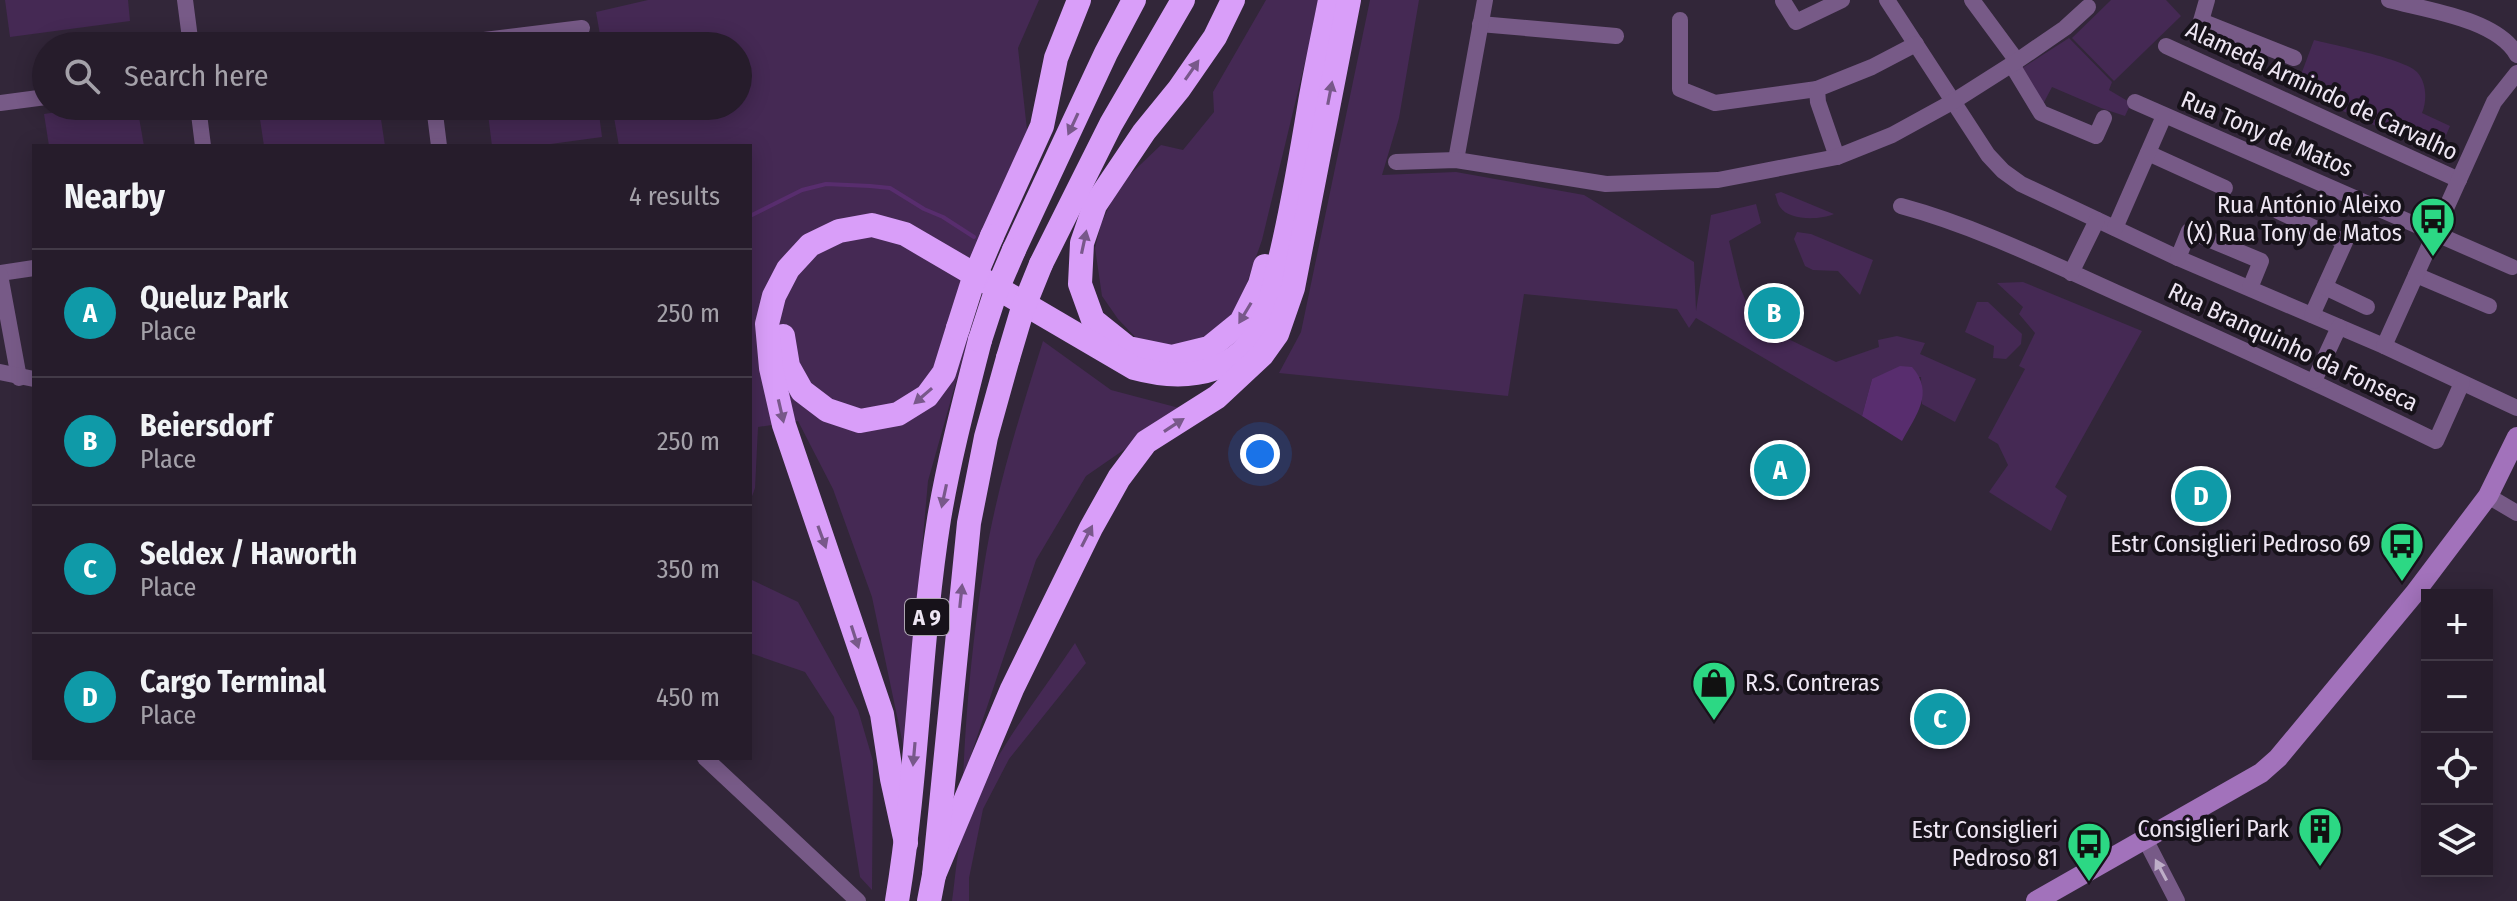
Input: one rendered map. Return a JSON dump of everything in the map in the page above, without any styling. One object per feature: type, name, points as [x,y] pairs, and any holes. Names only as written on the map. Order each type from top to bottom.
[{"type":"highway","points":[[1079,0],[1056,58],[1042,126],[973,281],[958,328],[944,373],[927,396],[898,414],[860,421],[827,410],[802,391],[788,366],[783,338],[786,306],[797,283],[820,258],[844,246],[873,241],[902,249],[944,269],[1127,380],[1153,389],[1180,391],[1241,375]]},
{"type":"highway","name":"A 9","points":[[897,901],[906,843],[920,670],[939,518],[980,340],[1014,250],[1134,0]]},
{"type":"highway","name":"A 9","points":[[929,901],[969,523],[986,437],[1008,358],[1041,264],[1111,124],[1183,0]]},
{"type":"highway","points":[[1233,0],[1215,37],[1144,132],[1095,205],[1082,243],[1080,284],[1093,320],[1128,348],[1172,357],[1209,348],[1241,322],[1260,284],[1281,193],[1309,106]]},
{"type":"highway","points":[[906,843],[882,714],[784,425],[771,368],[767,324],[774,296],[788,269],[810,245],[839,231],[872,225],[919,241],[1134,368],[1178,377],[1212,370],[1250,344],[1267,315],[1296,195],[1309,106],[1330,0]]},
{"type":"highway","points":[[934,875],[1012,689],[1119,478],[1146,442],[1217,397],[1262,355],[1277,334],[1293,288],[1349,0]]},
{"type":"main road","points":[[2036,901],[2261,773],[2278,758],[2414,594],[2488,496],[2517,437]]},
{"type":"street","points":[[185,0],[189,32]]},
{"type":"street","points":[[1456,160],[1485,0]]},
{"type":"street","points":[[1783,1],[1796,22],[1842,0]]},
{"type":"street","points":[[1887,0],[1988,155],[2021,184],[2178,258],[2384,346],[2517,408]]},
{"type":"street","points":[[1972,0],[2015,63],[2041,113],[2096,136],[2104,118]]},
{"type":"street","name":"Alameda Armindo de Carvalho","points":[[2207,0],[2201,21],[2294,58]]},
{"type":"street","points":[[2389,0],[2420,4],[2479,24],[2495,32],[2517,55]]},
{"type":"street","points":[[1396,162],[1456,160],[1606,184],[1718,180],[1837,157],[1892,135],[1954,101],[2065,28],[2088,7]]},
{"type":"street","points":[[1680,20],[1680,89],[1715,103],[1817,89],[1872,67],[1916,44]]},
{"type":"street","points":[[1480,24],[1616,36]]},
{"type":"street","points":[[549,32],[582,28]]},
{"type":"street","name":"Alameda Armindo de Carvalho","points":[[2166,46],[2459,180]]},
{"type":"street","points":[[2384,346],[2494,102],[2517,73]]},
{"type":"street","points":[[1817,89],[1818,102],[1837,157]]},
{"type":"street","points":[[0,103],[32,99]]},
{"type":"street","name":"Rua Tony de Matos","points":[[2135,102],[2512,267]]},
{"type":"street","points":[[2115,228],[2164,116]]},
{"type":"street","points":[[200,120],[203,144]]},
{"type":"street","points":[[436,120],[439,144]]},
{"type":"street","points":[[2148,153],[2225,188]]},
{"type":"street","name":"Rua Branquinho da Fonseca","points":[[1901,206],[1936,215],[2071,273],[2314,381],[2436,441],[2462,383]]},
{"type":"street","points":[[2278,211],[2345,242],[2312,315]]},
{"type":"street","points":[[2071,273],[2097,220]]},
{"type":"street","points":[[2178,258],[2189,231],[2261,261],[2250,288]]},
{"type":"street","points":[[0,372],[26,378],[0,274],[32,268]]},
{"type":"street","points":[[2416,275],[2489,306]]},
{"type":"street","points":[[2325,287],[2367,307]]},
{"type":"street","points":[[2314,381],[2339,327]]},
{"type":"street","points":[[2488,496],[2517,513]]},
{"type":"street","points":[[707,760],[858,901]]},
{"type":"street","points":[[2145,839],[2177,901]]},
{"type":"shaded area","points":[[5,0],[128,0],[130,21],[10,37]]},
{"type":"shaded area","points":[[648,0],[1039,0],[1018,48],[1027,130],[928,481],[904,749],[872,597],[833,489],[798,421],[758,427],[752,496],[752,144],[619,144],[614,120],[752,120],[752,32],[600,32],[596,12]]},
{"type":"shaded area","points":[[1266,0],[1320,0],[1262,240],[1237,311],[1208,339],[1184,346],[1157,346],[1139,341],[1102,296],[1095,248],[1101,224],[1119,185],[1161,145],[1183,150],[1214,112],[1213,92]]},
{"type":"shaded area","points":[[1370,0],[1419,0],[1399,118],[1382,175],[1456,172],[1584,195],[1694,262],[1696,311],[1711,215],[1756,204],[1761,223],[1729,241],[1740,287],[1755,323],[1836,362],[1879,347],[1878,340],[1897,336],[1925,343],[1920,354],[1976,379],[1955,422],[1922,404],[1921,377],[1872,379],[1862,416],[1696,318],[1689,328],[1677,309],[1524,294],[1508,396],[1279,373],[1301,332]]},
{"type":"shaded area","points":[[2111,0],[2166,0],[2181,16],[2114,81],[2072,38]]},
{"type":"shaded area","points":[[2069,38],[2112,82],[2109,90],[2131,103],[2125,116],[2052,87],[2042,106],[2019,70]]},
{"type":"shaded area","points":[[2314,40],[2384,57],[2417,72],[2425,92],[2422,113],[2450,126],[2438,154],[2283,84],[2288,69],[2302,72]]},
{"type":"shaded area","points":[[45,120],[139,120],[144,144],[49,144]]},
{"type":"shaded area","points":[[260,120],[381,120],[385,144],[264,144]]},
{"type":"shaded area","points":[[489,120],[600,120],[602,137],[551,144],[492,144]]},
{"type":"shaded area","points":[[1781,192],[1834,214],[1813,218],[1790,215],[1778,204],[1775,194]]},
{"type":"shaded area","points":[[1797,232],[1811,234],[1873,260],[1860,295],[1838,271],[1813,270],[1805,266],[1794,239]]},
{"type":"shaded area","points":[[2023,282],[2142,331],[2055,487],[2067,496],[2051,531],[1989,492],[2008,465],[1998,444],[1988,438],[2025,369],[2019,366],[2035,333],[2019,314],[2023,307],[1997,283]]},
{"type":"shaded area","points":[[1977,302],[1988,302],[2022,334],[2021,344],[2006,359],[1993,358],[1994,346],[1965,332]]},
{"type":"shaded area","points":[[1043,341],[1111,390],[1183,409],[1086,476],[1036,560],[963,779],[973,645],[989,537],[1009,452]]},
{"type":"shaded area","points":[[1900,366],[1912,367],[1919,377],[1923,395],[1902,441],[1862,416],[1872,379]]},
{"type":"shaded area","points":[[752,580],[798,602],[858,710],[873,761],[872,890],[860,877],[834,717],[805,672],[752,654]]},
{"type":"shaded area","points":[[1075,643],[1086,663],[1009,759],[983,809],[969,878],[969,901],[952,901],[961,840],[982,787],[1010,737]]},
{"type":"waterway","points":[[752,215],[802,190],[826,184],[870,186],[890,188],[974,237]]},
{"type":"place","name":"Rua António Aleixo (X) Rua Tony de Matos","points":[[2433,258]]},
{"type":"place","name":"Beiersdorf","points":[[1774,313]]},
{"type":"place","name":"Queluz Park","points":[[1780,470]]},
{"type":"place","name":"Cargo Terminal","points":[[2201,496]]},
{"type":"place","name":"Estr Consiglieri Pedroso 69","points":[[2402,583]]},
{"type":"place","name":"Seldex / Haworth","points":[[1940,719]]},
{"type":"place","name":"R.S. Contreras","points":[[1714,722]]},
{"type":"place","name":"Consiglieri Park","points":[[2320,868]]},
{"type":"place","name":"Estr Consiglieri Pedroso 81","points":[[2089,883]]}]
